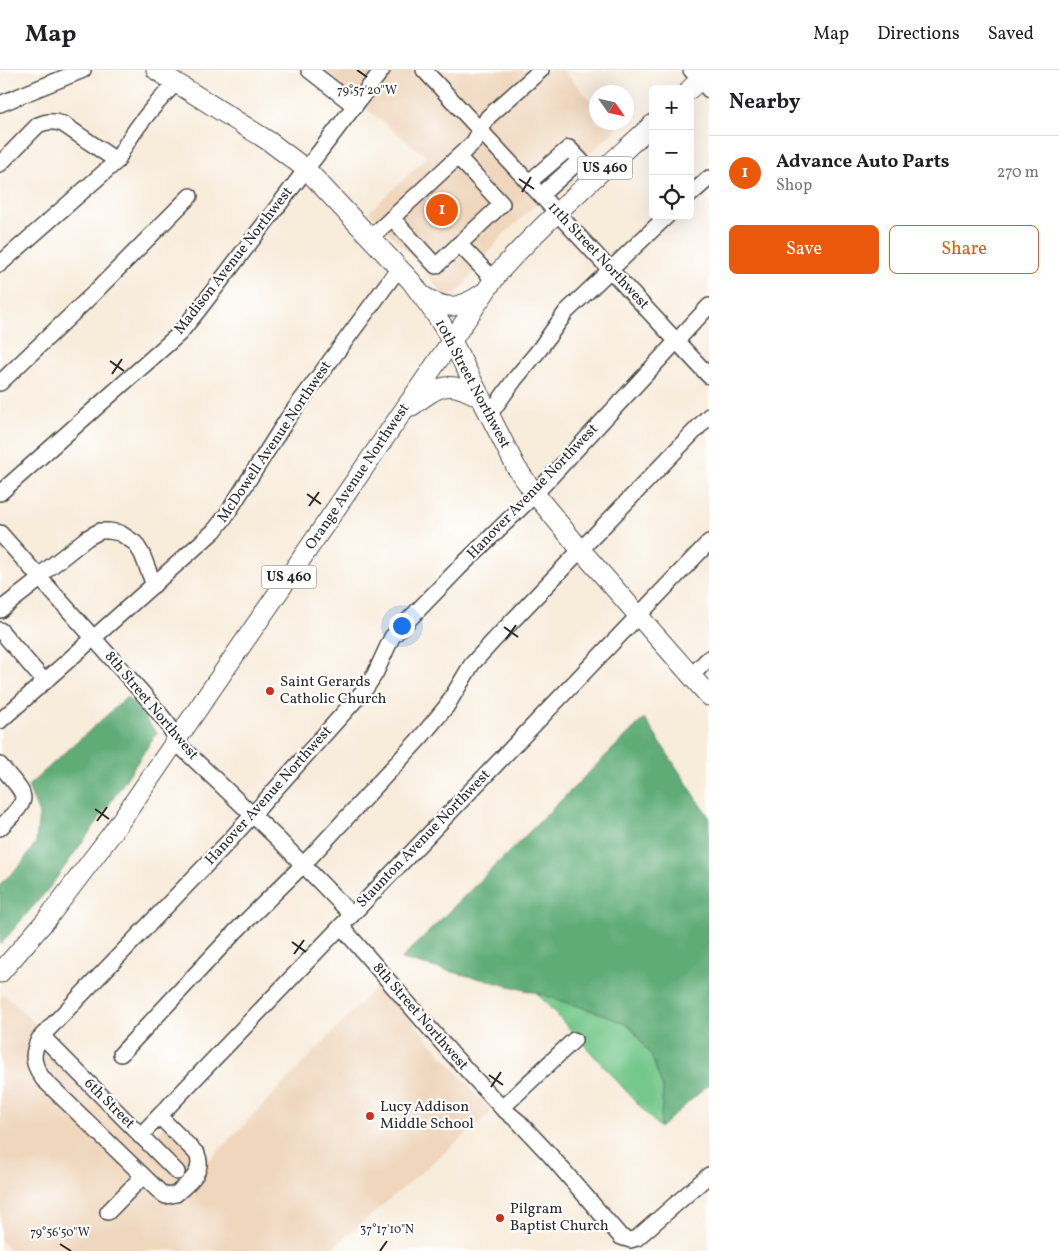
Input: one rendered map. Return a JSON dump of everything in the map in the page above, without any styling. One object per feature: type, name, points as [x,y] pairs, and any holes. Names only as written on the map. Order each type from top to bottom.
[{"type":"main road","name":"10th Street Northwest","points":[[156,70],[270,142],[306,169],[399,268],[421,295],[452,341],[516,467],[535,494],[580,549],[709,696]]},
{"type":"main road","name":"Orange Avenue Northwest","points":[[0,973],[76,883],[490,286],[520,249],[649,128]]},
{"type":"main road","points":[[421,295],[440,305],[457,306],[470,302],[490,286]]},
{"type":"main road","points":[[401,414],[427,395],[442,388],[455,386],[467,390],[480,398]]},
{"type":"street","points":[[0,104],[83,70]]},
{"type":"street","points":[[309,70],[355,106]]},
{"type":"street","name":"Madison Avenue Northwest","points":[[0,493],[179,334],[382,70]]},
{"type":"street","name":"11th Street Northwest","points":[[424,70],[709,376]]},
{"type":"street","points":[[370,236],[474,142],[488,117],[541,70]]},
{"type":"street","points":[[0,264],[116,161],[124,146],[153,105],[176,83]]},
{"type":"street","points":[[0,164],[38,125],[53,121],[63,124],[116,161]]},
{"type":"street","points":[[529,182],[569,148],[596,177]]},
{"type":"street","points":[[392,218],[426,251],[459,244],[502,204],[458,157]]},
{"type":"street","points":[[541,195],[580,160]]},
{"type":"street","points":[[544,170],[555,183]]},
{"type":"street","points":[[566,172],[582,190]]},
{"type":"street","points":[[694,192],[709,178]]},
{"type":"street","points":[[0,383],[90,298],[190,196]]},
{"type":"street","points":[[489,415],[514,379],[540,350],[566,312],[663,220]]},
{"type":"street","points":[[459,244],[490,286]]},
{"type":"street","name":"McDowell Avenue Northwest","points":[[0,721],[214,531],[225,517],[288,418],[399,268]]},
{"type":"street","name":"Hanover Avenue Northwest","points":[[42,1036],[253,815],[366,688],[375,674],[392,638],[459,568],[535,494],[709,306]]},
{"type":"street","points":[[121,1054],[236,932],[303,865],[421,738],[446,707],[472,664],[709,416]]},
{"type":"street","points":[[0,610],[87,538],[100,531],[109,531],[129,538],[135,543],[142,554],[154,585]]},
{"type":"street","name":"8th Street Northwest","points":[[0,533],[168,724],[179,745],[253,815],[352,915]]},
{"type":"street","name":"Staunton Avenue Northwest","points":[[140,1136],[709,542]]},
{"type":"street","points":[[0,630],[45,682]]},
{"type":"street","points":[[692,675],[709,658]]},
{"type":"street","points":[[0,765],[22,791],[24,797],[20,808],[0,828]]},
{"type":"street","name":"8th Street Northwest","points":[[340,926],[451,1053],[502,1108],[519,1122],[618,1235],[630,1240],[637,1238],[709,1175]]},
{"type":"street","points":[[42,1036],[36,1046],[34,1055],[36,1068],[43,1079],[161,1194],[172,1196],[198,1173],[200,1167],[197,1154],[159,1116]]},
{"type":"street","name":"6th Street","points":[[42,1036],[177,1172]]},
{"type":"street","points":[[502,1108],[574,1040]]},
{"type":"street","points":[[108,1212],[143,1176]]},
{"type":"shaded area","points":[[317,70],[563,70],[589,98],[589,130],[615,130],[500,238],[460,290],[453,295],[445,295],[439,290],[413,257],[369,212],[427,157]]},
{"type":"shaded area","name":"Lucy Addison Middle School","points":[[379,984],[492,1112],[329,1251],[12,1251],[0,1240],[0,998],[4,994],[153,1137],[169,1120],[210,1160]]},
{"type":"green space","points":[[127,697],[157,733],[102,815],[50,887],[0,945],[0,884],[20,866],[36,842],[39,814],[28,786]]},
{"type":"green space","points":[[644,718],[709,817],[709,1084],[660,1128],[663,1089],[652,1057],[631,1027],[605,1015],[537,993],[401,959]]},
{"type":"green space","points":[[537,993],[605,1015],[631,1027],[652,1057],[663,1089],[660,1128]]},
{"type":"place","name":"Advance Auto Parts","points":[[442,210]]},
{"type":"place","name":"Saint Gerards Catholic Church","points":[[270,691]]},
{"type":"place","name":"Lucy Addison Middle School","points":[[370,1116]]},
{"type":"place","name":"Pilgram Baptist Church","points":[[500,1218]]}]
